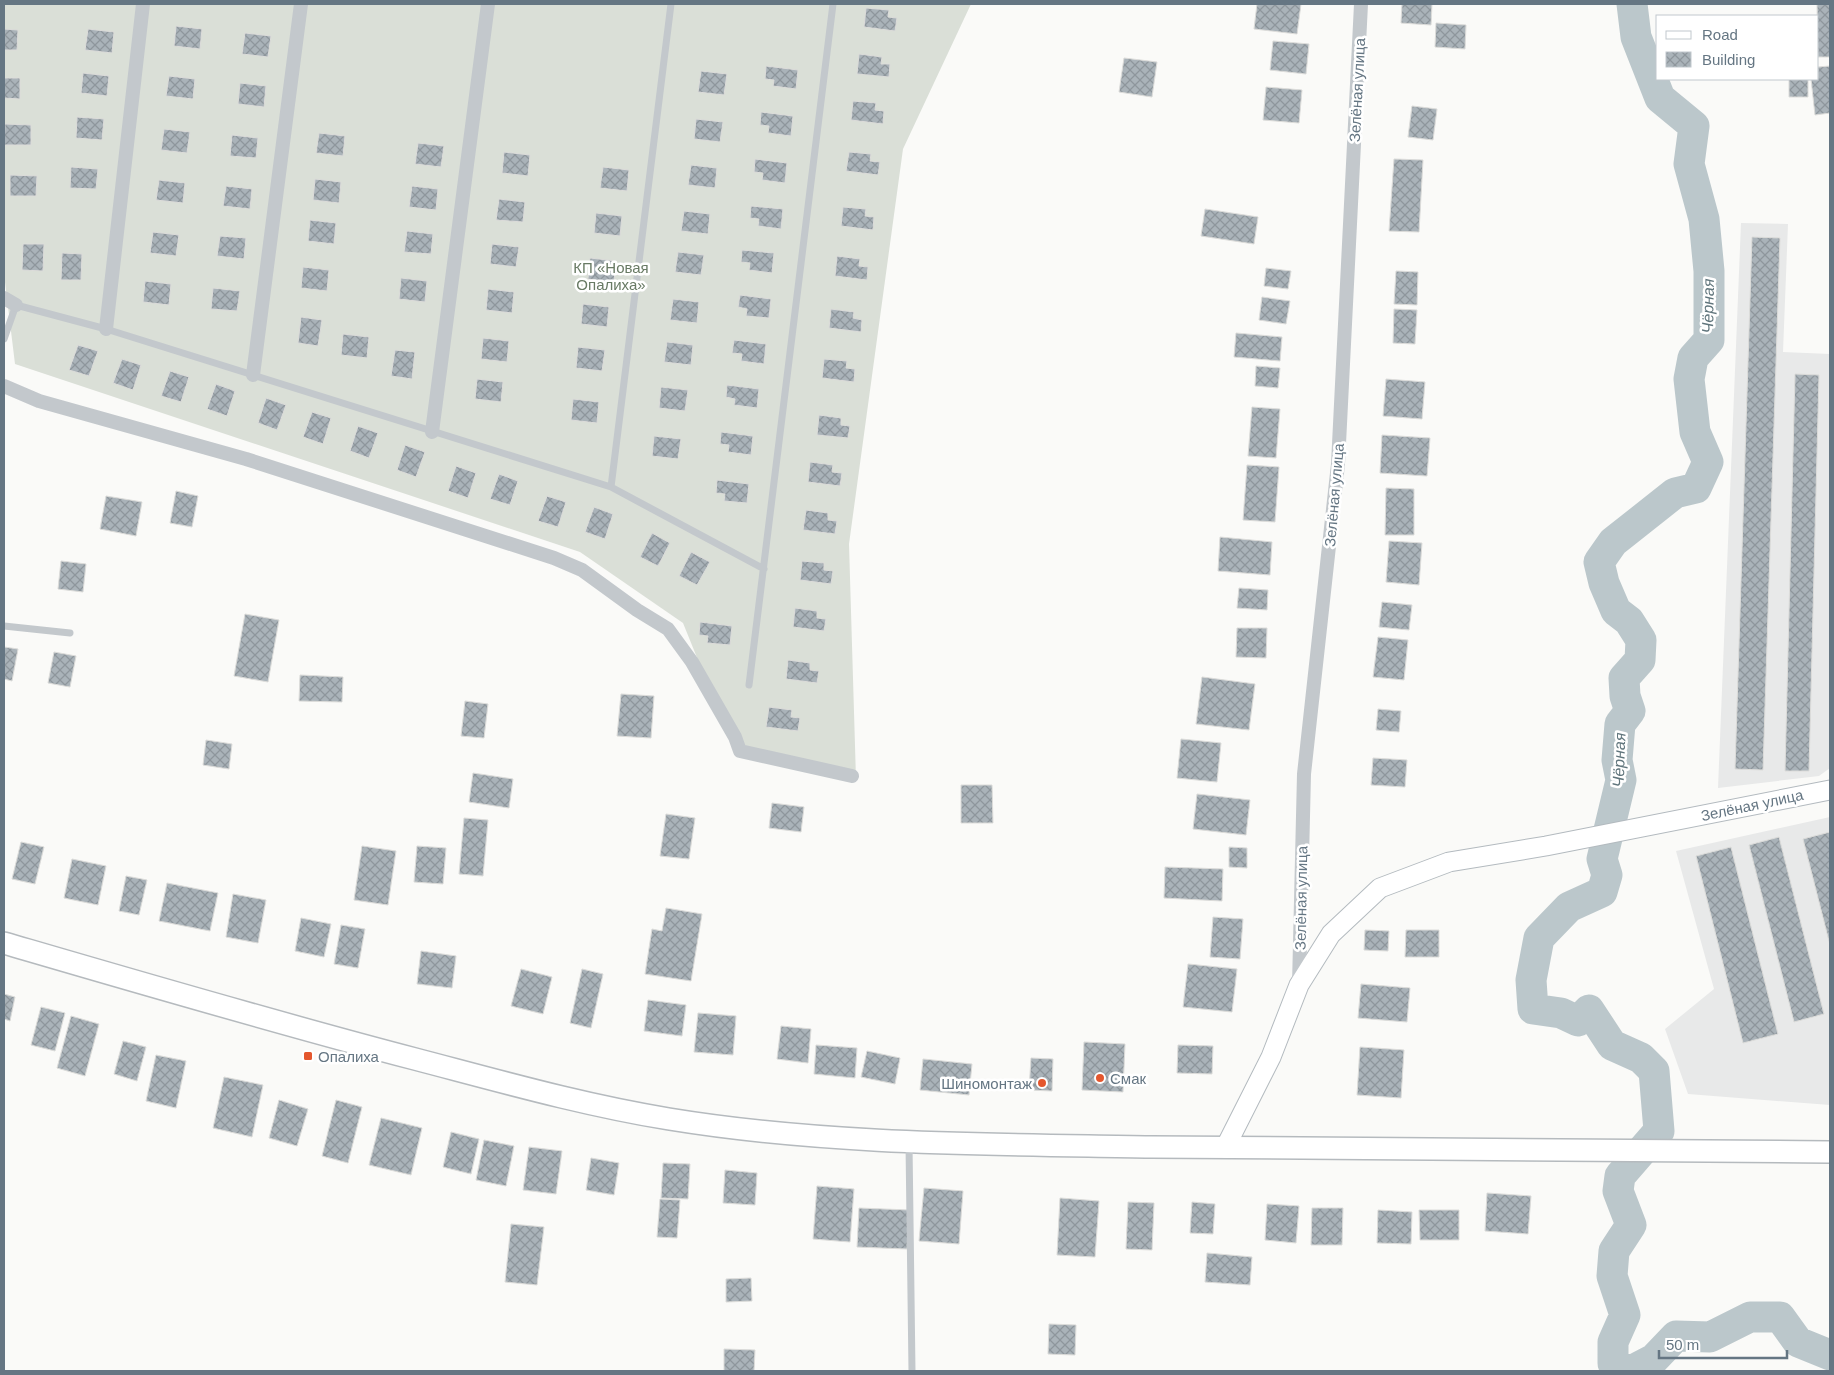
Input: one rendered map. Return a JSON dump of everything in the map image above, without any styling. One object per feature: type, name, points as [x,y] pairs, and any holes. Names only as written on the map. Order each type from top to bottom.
[{"type":"main road","points":[[4,943],[245,1014],[589,1104],[670,1119],[772,1132],[1010,1145],[1830,1152]]},
{"type":"street","points":[[106,330],[143,4]]},
{"type":"street","points":[[253,375],[301,4]]},
{"type":"street","points":[[432,432],[488,4]]},
{"type":"street","name":"Зелёная улица","points":[[1299,985],[1304,774],[1338,464],[1361,4]]},
{"type":"street","points":[[4,386],[39,401],[246,458],[554,558],[582,570],[668,629],[692,662],[735,737],[740,751],[852,776]]},
{"type":"street","name":"Зелёная улица","points":[[1225,1148],[1270,1058],[1299,985],[1331,934],[1380,888],[1449,862],[1673,822],[1830,790]]},
{"type":"lane","points":[[611,487],[671,4]]},
{"type":"lane","points":[[749,685],[833,4]]},
{"type":"lane","points":[[4,339],[10,301],[611,487],[764,569]]},
{"type":"lane","points":[[4,626],[70,633]]},
{"type":"lane","points":[[909,1140],[912,1371]]},
{"type":"shaded area","points":[[1741,223],[1788,224],[1783,352],[1830,354],[1830,768],[1819,776],[1718,788]]},
{"type":"shaded area","points":[[1830,817],[1830,1105],[1688,1094],[1665,1029],[1714,989],[1676,851]]},
{"type":"green space","name":"КП «Новая Опалиха»","points":[[4,4],[971,4],[903,149],[849,544],[856,779],[736,754],[683,623],[580,552],[15,364],[4,274]]},
{"type":"building","points":[[1257,4],[1301,4],[1297,34],[1254,29]]},
{"type":"building","points":[[1402,4],[1432,4],[1431,25],[1401,23]]},
{"type":"building","points":[[1817,4],[1830,4],[1830,57],[1819,57],[1819,15],[1817,15]]},
{"type":"building","points":[[866,8],[889,10],[888,17],[897,18],[895,31],[864,27]]},
{"type":"building","points":[[1436,23],[1466,25],[1465,49],[1435,47]]},
{"type":"building","points":[[176,26],[202,29],[200,49],[174,46]]},
{"type":"building","points":[[4,29],[18,30],[17,50],[4,50]]},
{"type":"building","points":[[88,29],[114,32],[112,53],[85,50]]},
{"type":"building","points":[[245,33],[271,36],[268,57],[242,54]]},
{"type":"building","points":[[1273,41],[1309,44],[1306,74],[1270,70]]},
{"type":"building","points":[[859,54],[882,57],[881,64],[890,64],[889,77],[857,74]]},
{"type":"building","points":[[1124,58],[1157,62],[1152,97],[1119,92]]},
{"type":"building","points":[[766,66],[798,70],[796,89],[773,86],[774,80],[765,79]]},
{"type":"building","points":[[1830,66],[1830,113],[1815,115],[1811,80],[1819,80],[1819,67]]},
{"type":"building","points":[[701,71],[727,74],[724,95],[698,92]]},
{"type":"building","points":[[83,73],[109,76],[107,96],[81,93]]},
{"type":"building","points":[[169,76],[195,79],[193,99],[166,96]]},
{"type":"building","points":[[4,78],[20,78],[20,99],[4,98]]},
{"type":"building","points":[[1789,80],[1808,80],[1808,97],[1789,97]]},
{"type":"building","points":[[240,83],[266,86],[264,107],[238,104]]},
{"type":"building","points":[[1266,87],[1302,90],[1299,123],[1263,120]]},
{"type":"building","points":[[853,101],[876,103],[875,110],[884,111],[883,124],[851,120]]},
{"type":"building","points":[[1412,106],[1437,109],[1433,140],[1408,137]]},
{"type":"building","points":[[761,112],[793,116],[791,136],[768,133],[769,126],[760,125]]},
{"type":"building","points":[[77,117],[104,119],[102,140],[76,138]]},
{"type":"building","points":[[696,119],[723,122],[720,142],[694,139]]},
{"type":"building","points":[[5,124],[31,125],[31,145],[4,145]]},
{"type":"building","points":[[164,129],[190,132],[187,153],[161,150]]},
{"type":"building","points":[[319,133],[345,136],[343,156],[316,153]]},
{"type":"building","points":[[232,135],[258,138],[256,158],[230,156]]},
{"type":"building","points":[[418,143],[444,146],[441,167],[415,164]]},
{"type":"building","points":[[504,152],[530,155],[528,176],[502,173]]},
{"type":"building","points":[[849,152],[871,154],[870,161],[880,162],[878,175],[846,171]]},
{"type":"building","points":[[755,159],[787,163],[785,183],[762,180],[763,173],[754,172]]},
{"type":"building","points":[[1394,159],[1423,160],[1419,232],[1389,231]]},
{"type":"building","points":[[691,165],[717,168],[715,188],[688,185]]},
{"type":"building","points":[[71,167],[98,169],[96,189],[70,188]]},
{"type":"building","points":[[603,167],[629,170],[627,191],[600,188]]},
{"type":"building","points":[[10,175],[37,176],[36,196],[10,196]]},
{"type":"building","points":[[315,179],[341,182],[339,203],[313,200]]},
{"type":"building","points":[[159,180],[185,183],[183,203],[156,200]]},
{"type":"building","points":[[226,186],[252,189],[250,209],[223,206]]},
{"type":"building","points":[[412,186],[438,189],[436,210],[409,207]]},
{"type":"building","points":[[499,199],[525,202],[523,222],[496,220]]},
{"type":"building","points":[[751,206],[783,209],[781,229],[758,226],[759,219],[750,218]]},
{"type":"building","points":[[843,207],[866,209],[865,216],[874,217],[873,230],[841,226]]},
{"type":"building","points":[[1205,209],[1258,217],[1254,244],[1201,236]]},
{"type":"building","points":[[684,211],[710,214],[708,234],[681,231]]},
{"type":"building","points":[[596,213],[622,216],[620,236],[594,233]]},
{"type":"building","points":[[310,220],[336,223],[334,244],[308,241]]},
{"type":"building","points":[[407,231],[433,234],[431,254],[404,252]]},
{"type":"building","points":[[153,232],[179,235],[176,256],[150,253]]},
{"type":"building","points":[[220,236],[246,238],[244,259],[217,256]]},
{"type":"building","points":[[1752,237],[1780,238],[1763,770],[1735,769]]},
{"type":"building","points":[[23,244],[44,244],[43,271],[22,270]]},
{"type":"building","points":[[492,244],[519,247],[516,267],[490,264]]},
{"type":"building","points":[[742,250],[774,253],[772,273],[749,270],[750,263],[741,262]]},
{"type":"building","points":[[678,252],[704,255],[701,275],[675,272]]},
{"type":"building","points":[[62,253],[82,254],[81,280],[61,280]]},
{"type":"building","points":[[837,256],[860,259],[859,266],[868,267],[867,280],[835,276]]},
{"type":"building","points":[[590,258],[616,261],[614,282],[588,279]]},
{"type":"building","points":[[303,267],[329,270],[327,291],[301,288]]},
{"type":"building","points":[[1266,268],[1291,271],[1288,289],[1264,286]]},
{"type":"building","points":[[1396,271],[1418,272],[1417,305],[1394,304]]},
{"type":"building","points":[[401,278],[427,281],[425,302],[399,299]]},
{"type":"building","points":[[145,281],[171,284],[169,305],[143,302]]},
{"type":"building","points":[[213,288],[240,291],[237,311],[211,309]]},
{"type":"building","points":[[488,289],[514,292],[512,313],[486,310]]},
{"type":"building","points":[[740,295],[771,299],[769,318],[746,316],[747,309],[738,307]]},
{"type":"building","points":[[1262,297],[1290,301],[1286,324],[1259,320]]},
{"type":"building","points":[[673,299],[699,302],[697,323],[670,320]]},
{"type":"building","points":[[583,304],[609,307],[607,327],[581,324]]},
{"type":"building","points":[[831,309],[854,312],[853,318],[862,320],[861,332],[829,328]]},
{"type":"building","points":[[1394,309],[1417,310],[1415,344],[1393,343]]},
{"type":"building","points":[[301,317],[322,320],[318,346],[298,343]]},
{"type":"building","points":[[1236,333],[1282,337],[1280,361],[1234,357]]},
{"type":"building","points":[[343,334],[369,337],[367,358],[341,355]]},
{"type":"building","points":[[483,338],[509,341],[507,362],[481,359]]},
{"type":"building","points":[[734,340],[766,344],[764,364],[741,361],[742,354],[732,353]]},
{"type":"building","points":[[667,342],[693,345],[691,365],[664,362]]},
{"type":"building","points":[[78,345],[98,351],[89,376],[69,370]]},
{"type":"building","points":[[578,347],[605,350],[602,371],[576,368]]},
{"type":"building","points":[[395,350],[415,352],[412,379],[391,376]]},
{"type":"building","points":[[122,359],[141,365],[133,390],[113,383]]},
{"type":"building","points":[[824,359],[847,361],[846,368],[855,369],[854,382],[822,378]]},
{"type":"building","points":[[1256,366],[1280,368],[1278,388],[1255,386]]},
{"type":"building","points":[[170,371],[189,377],[181,402],[161,396]]},
{"type":"building","points":[[1795,374],[1819,375],[1809,771],[1785,771]]},
{"type":"building","points":[[477,379],[503,382],[501,402],[475,399]]},
{"type":"building","points":[[1386,379],[1425,382],[1422,419],[1383,416]]},
{"type":"building","points":[[216,384],[235,391],[227,416],[207,409]]},
{"type":"building","points":[[727,385],[759,389],[757,408],[734,405],[735,399],[726,397]]},
{"type":"building","points":[[661,387],[688,390],[685,411],[659,408]]},
{"type":"building","points":[[266,398],[286,405],[277,430],[258,423]]},
{"type":"building","points":[[573,399],[599,402],[597,423],[571,420]]},
{"type":"building","points":[[1252,407],[1280,409],[1276,458],[1248,456]]},
{"type":"building","points":[[312,412],[331,418],[323,444],[303,437]]},
{"type":"building","points":[[819,415],[841,418],[841,425],[850,426],[848,438],[817,435]]},
{"type":"building","points":[[358,426],[378,433],[369,458],[350,451]]},
{"type":"building","points":[[721,432],[753,436],[751,455],[728,452],[729,445],[720,444]]},
{"type":"building","points":[[1382,435],[1430,438],[1427,476],[1380,473]]},
{"type":"building","points":[[654,436],[681,439],[678,459],[652,456]]},
{"type":"building","points":[[405,445],[425,452],[416,477],[397,470]]},
{"type":"building","points":[[810,462],[833,465],[832,472],[842,473],[840,486],[808,482]]},
{"type":"building","points":[[1247,465],[1279,467],[1275,522],[1243,520]]},
{"type":"building","points":[[456,466],[476,473],[468,498],[448,491]]},
{"type":"building","points":[[499,474],[518,481],[510,505],[490,499]]},
{"type":"building","points":[[717,480],[749,484],[747,503],[724,501],[725,494],[716,493]]},
{"type":"building","points":[[1386,488],[1414,489],[1414,535],[1385,535]]},
{"type":"building","points":[[176,491],[198,496],[192,527],[170,523]]},
{"type":"building","points":[[106,496],[142,502],[136,536],[100,529]]},
{"type":"building","points":[[547,496],[566,502],[558,527],[538,521]]},
{"type":"building","points":[[594,507],[613,514],[605,539],[585,532]]},
{"type":"building","points":[[806,510],[828,513],[828,520],[837,521],[835,534],[803,530]]},
{"type":"building","points":[[652,533],[670,543],[658,566],[640,557]]},
{"type":"building","points":[[1220,537],[1272,542],[1270,575],[1218,571]]},
{"type":"building","points":[[1389,541],[1422,543],[1419,585],[1386,582]]},
{"type":"building","points":[[691,552],[710,562],[697,585],[679,576]]},
{"type":"building","points":[[61,561],[86,564],[83,592],[58,589]]},
{"type":"building","points":[[802,561],[824,563],[824,570],[833,571],[831,584],[800,580]]},
{"type":"building","points":[[1239,588],[1268,590],[1267,610],[1237,608]]},
{"type":"building","points":[[1382,602],[1412,605],[1409,630],[1379,627]]},
{"type":"building","points":[[795,608],[817,611],[817,618],[826,619],[824,631],[793,627]]},
{"type":"building","points":[[245,614],[279,620],[268,682],[234,676]]},
{"type":"building","points":[[700,622],[732,626],[730,645],[707,643],[708,636],[699,635]]},
{"type":"building","points":[[1237,628],[1267,628],[1266,658],[1236,657]]},
{"type":"building","points":[[1378,637],[1408,640],[1404,680],[1373,677]]},
{"type":"building","points":[[4,647],[18,649],[12,681],[4,679]]},
{"type":"building","points":[[54,652],[76,656],[70,687],[48,683]]},
{"type":"building","points":[[788,660],[810,663],[810,670],[819,671],[817,683],[786,679]]},
{"type":"building","points":[[300,675],[343,677],[342,702],[299,701]]},
{"type":"building","points":[[1202,677],[1255,684],[1249,730],[1196,724]]},
{"type":"building","points":[[621,694],[654,696],[651,738],[617,736]]},
{"type":"building","points":[[465,701],[488,704],[484,738],[461,736]]},
{"type":"building","points":[[769,707],[792,710],[791,717],[800,718],[798,731],[766,727]]},
{"type":"building","points":[[1378,709],[1401,711],[1399,732],[1376,730]]},
{"type":"building","points":[[1181,739],[1221,743],[1217,782],[1177,778]]},
{"type":"building","points":[[206,740],[232,744],[229,769],[203,765]]},
{"type":"building","points":[[1373,758],[1407,760],[1405,787],[1371,785]]},
{"type":"building","points":[[473,773],[513,779],[509,808],[469,802]]},
{"type":"building","points":[[961,785],[992,785],[993,823],[961,823]]},
{"type":"building","points":[[1197,794],[1250,800],[1246,835],[1193,829]]},
{"type":"building","points":[[772,803],[804,807],[801,832],[769,828]]},
{"type":"building","points":[[666,814],[695,818],[689,859],[660,856]]},
{"type":"building","points":[[464,818],[488,820],[483,876],[459,874]]},
{"type":"building","points":[[1830,832],[1830,945],[1803,839]]},
{"type":"building","points":[[1779,837],[1824,1014],[1794,1022],[1749,845]]},
{"type":"building","points":[[21,842],[44,847],[35,884],[12,879]]},
{"type":"building","points":[[362,846],[396,851],[388,905],[354,900]]},
{"type":"building","points":[[417,846],[446,848],[443,884],[414,882]]},
{"type":"building","points":[[1229,847],[1247,848],[1247,868],[1229,867]]},
{"type":"building","points":[[1731,847],[1778,1034],[1743,1043],[1696,856]]},
{"type":"building","points":[[72,859],[106,866],[98,905],[64,898]]},
{"type":"building","points":[[1165,867],[1223,869],[1222,901],[1164,898]]},
{"type":"building","points":[[126,876],[147,880],[139,915],[119,911]]},
{"type":"building","points":[[167,883],[218,893],[210,931],[159,921]]},
{"type":"building","points":[[233,894],[266,900],[258,943],[226,937]]},
{"type":"building","points":[[666,908],[702,914],[691,981],[645,974],[652,929],[662,931]]},
{"type":"building","points":[[1213,917],[1243,919],[1240,959],[1210,957]]},
{"type":"building","points":[[301,918],[331,924],[324,957],[295,951]]},
{"type":"building","points":[[341,925],[365,929],[358,968],[334,964]]},
{"type":"building","points":[[1365,930],[1389,931],[1388,951],[1364,950]]},
{"type":"building","points":[[1406,930],[1439,930],[1439,957],[1405,957]]},
{"type":"building","points":[[421,951],[456,956],[452,988],[417,984]]},
{"type":"building","points":[[1188,964],[1237,969],[1232,1012],[1183,1007]]},
{"type":"building","points":[[521,969],[552,977],[543,1014],[511,1006]]},
{"type":"building","points":[[582,969],[603,974],[591,1028],[570,1023]]},
{"type":"building","points":[[1361,984],[1410,988],[1407,1022],[1358,1018]]},
{"type":"building","points":[[4,994],[15,997],[10,1021],[4,1019]]},
{"type":"building","points":[[648,1000],[686,1005],[682,1036],[644,1031]]},
{"type":"building","points":[[41,1007],[65,1013],[55,1051],[31,1045]]},
{"type":"building","points":[[698,1013],[736,1016],[733,1055],[694,1052]]},
{"type":"building","points":[[71,1016],[99,1024],[85,1076],[57,1068]]},
{"type":"building","points":[[781,1026],[811,1029],[808,1063],[777,1059]]},
{"type":"building","points":[[123,1041],[146,1047],[137,1081],[114,1074]]},
{"type":"building","points":[[1084,1042],[1125,1044],[1123,1092],[1082,1090]]},
{"type":"building","points":[[816,1045],[857,1048],[855,1078],[814,1074]]},
{"type":"building","points":[[1178,1045],[1213,1046],[1212,1074],[1177,1073]]},
{"type":"building","points":[[1360,1047],[1404,1050],[1401,1098],[1357,1095]]},
{"type":"building","points":[[867,1051],[900,1058],[895,1084],[861,1077]]},
{"type":"building","points":[[156,1055],[186,1061],[176,1108],[146,1101]]},
{"type":"building","points":[[1031,1058],[1053,1059],[1052,1091],[1029,1090]]},
{"type":"building","points":[[923,1059],[972,1064],[969,1095],[920,1090]]},
{"type":"building","points":[[224,1077],[263,1085],[252,1137],[213,1128]]},
{"type":"building","points":[[279,1100],[308,1109],[297,1146],[269,1138]]},
{"type":"building","points":[[336,1100],[362,1107],[348,1163],[322,1156]]},
{"type":"building","points":[[381,1118],[422,1128],[411,1175],[369,1165]]},
{"type":"building","points":[[451,1132],[479,1139],[471,1174],[443,1167]]},
{"type":"building","points":[[484,1140],[514,1146],[506,1186],[476,1180]]},
{"type":"building","points":[[529,1147],[562,1151],[556,1194],[523,1190]]},
{"type":"building","points":[[591,1158],[619,1163],[614,1195],[586,1190]]},
{"type":"building","points":[[663,1163],[690,1164],[688,1199],[661,1198]]},
{"type":"building","points":[[725,1170],[757,1173],[755,1205],[723,1203]]},
{"type":"building","points":[[817,1186],[854,1189],[850,1242],[813,1239]]},
{"type":"building","points":[[924,1188],[963,1191],[959,1244],[919,1241]]},
{"type":"building","points":[[1487,1193],[1531,1196],[1528,1234],[1485,1231]]},
{"type":"building","points":[[1060,1198],[1099,1201],[1095,1257],[1057,1255]]},
{"type":"building","points":[[660,1199],[680,1200],[677,1238],[657,1237]]},
{"type":"building","points":[[1128,1202],[1154,1203],[1152,1250],[1126,1249]]},
{"type":"building","points":[[1192,1202],[1215,1204],[1213,1234],[1190,1233]]},
{"type":"building","points":[[1267,1204],[1299,1206],[1296,1243],[1265,1240]]},
{"type":"building","points":[[859,1208],[909,1210],[907,1249],[857,1247]]},
{"type":"building","points":[[1312,1208],[1343,1208],[1342,1245],[1311,1245]]},
{"type":"building","points":[[1378,1210],[1412,1212],[1411,1244],[1377,1243]]},
{"type":"building","points":[[1419,1210],[1459,1210],[1459,1240],[1420,1240]]},
{"type":"building","points":[[511,1224],[544,1227],[537,1285],[505,1282]]},
{"type":"building","points":[[1207,1253],[1252,1257],[1250,1285],[1205,1282]]},
{"type":"building","points":[[751,1278],[752,1301],[726,1302],[726,1279]]},
{"type":"building","points":[[1049,1324],[1076,1325],[1075,1355],[1048,1354]]},
{"type":"building","points":[[724,1349],[755,1350],[754,1371],[724,1371]]},
{"type":"waterway","name":"Чёрная","points":[[1627,1371],[1613,1363],[1613,1342],[1625,1315],[1612,1276],[1614,1251],[1631,1225],[1618,1191],[1620,1176],[1659,1131],[1654,1071],[1641,1058],[1612,1045],[1589,1010],[1578,1021],[1561,1013],[1533,1009],[1531,980],[1539,938],[1569,907],[1602,892],[1607,875],[1602,859],[1621,780],[1617,760],[1620,724],[1630,711],[1625,696],[1624,678],[1640,660],[1641,640],[1629,621],[1616,611],[1604,583],[1599,562],[1613,542],[1675,493],[1696,488],[1708,462],[1695,432],[1689,379],[1693,358],[1709,340],[1709,271],[1704,219],[1689,164],[1694,126],[1660,98],[1636,37],[1632,4]]},
{"type":"waterway","name":"Чёрная","points":[[1631,1371],[1654,1359],[1676,1336],[1710,1337],[1750,1317],[1780,1317],[1798,1342],[1830,1355]]},
{"type":"place","name":"Опалиха","points":[[308,1056]]},
{"type":"place","name":"Смак","points":[[1100,1078]]},
{"type":"place","name":"Шиномонтаж","points":[[1042,1083]]}]
